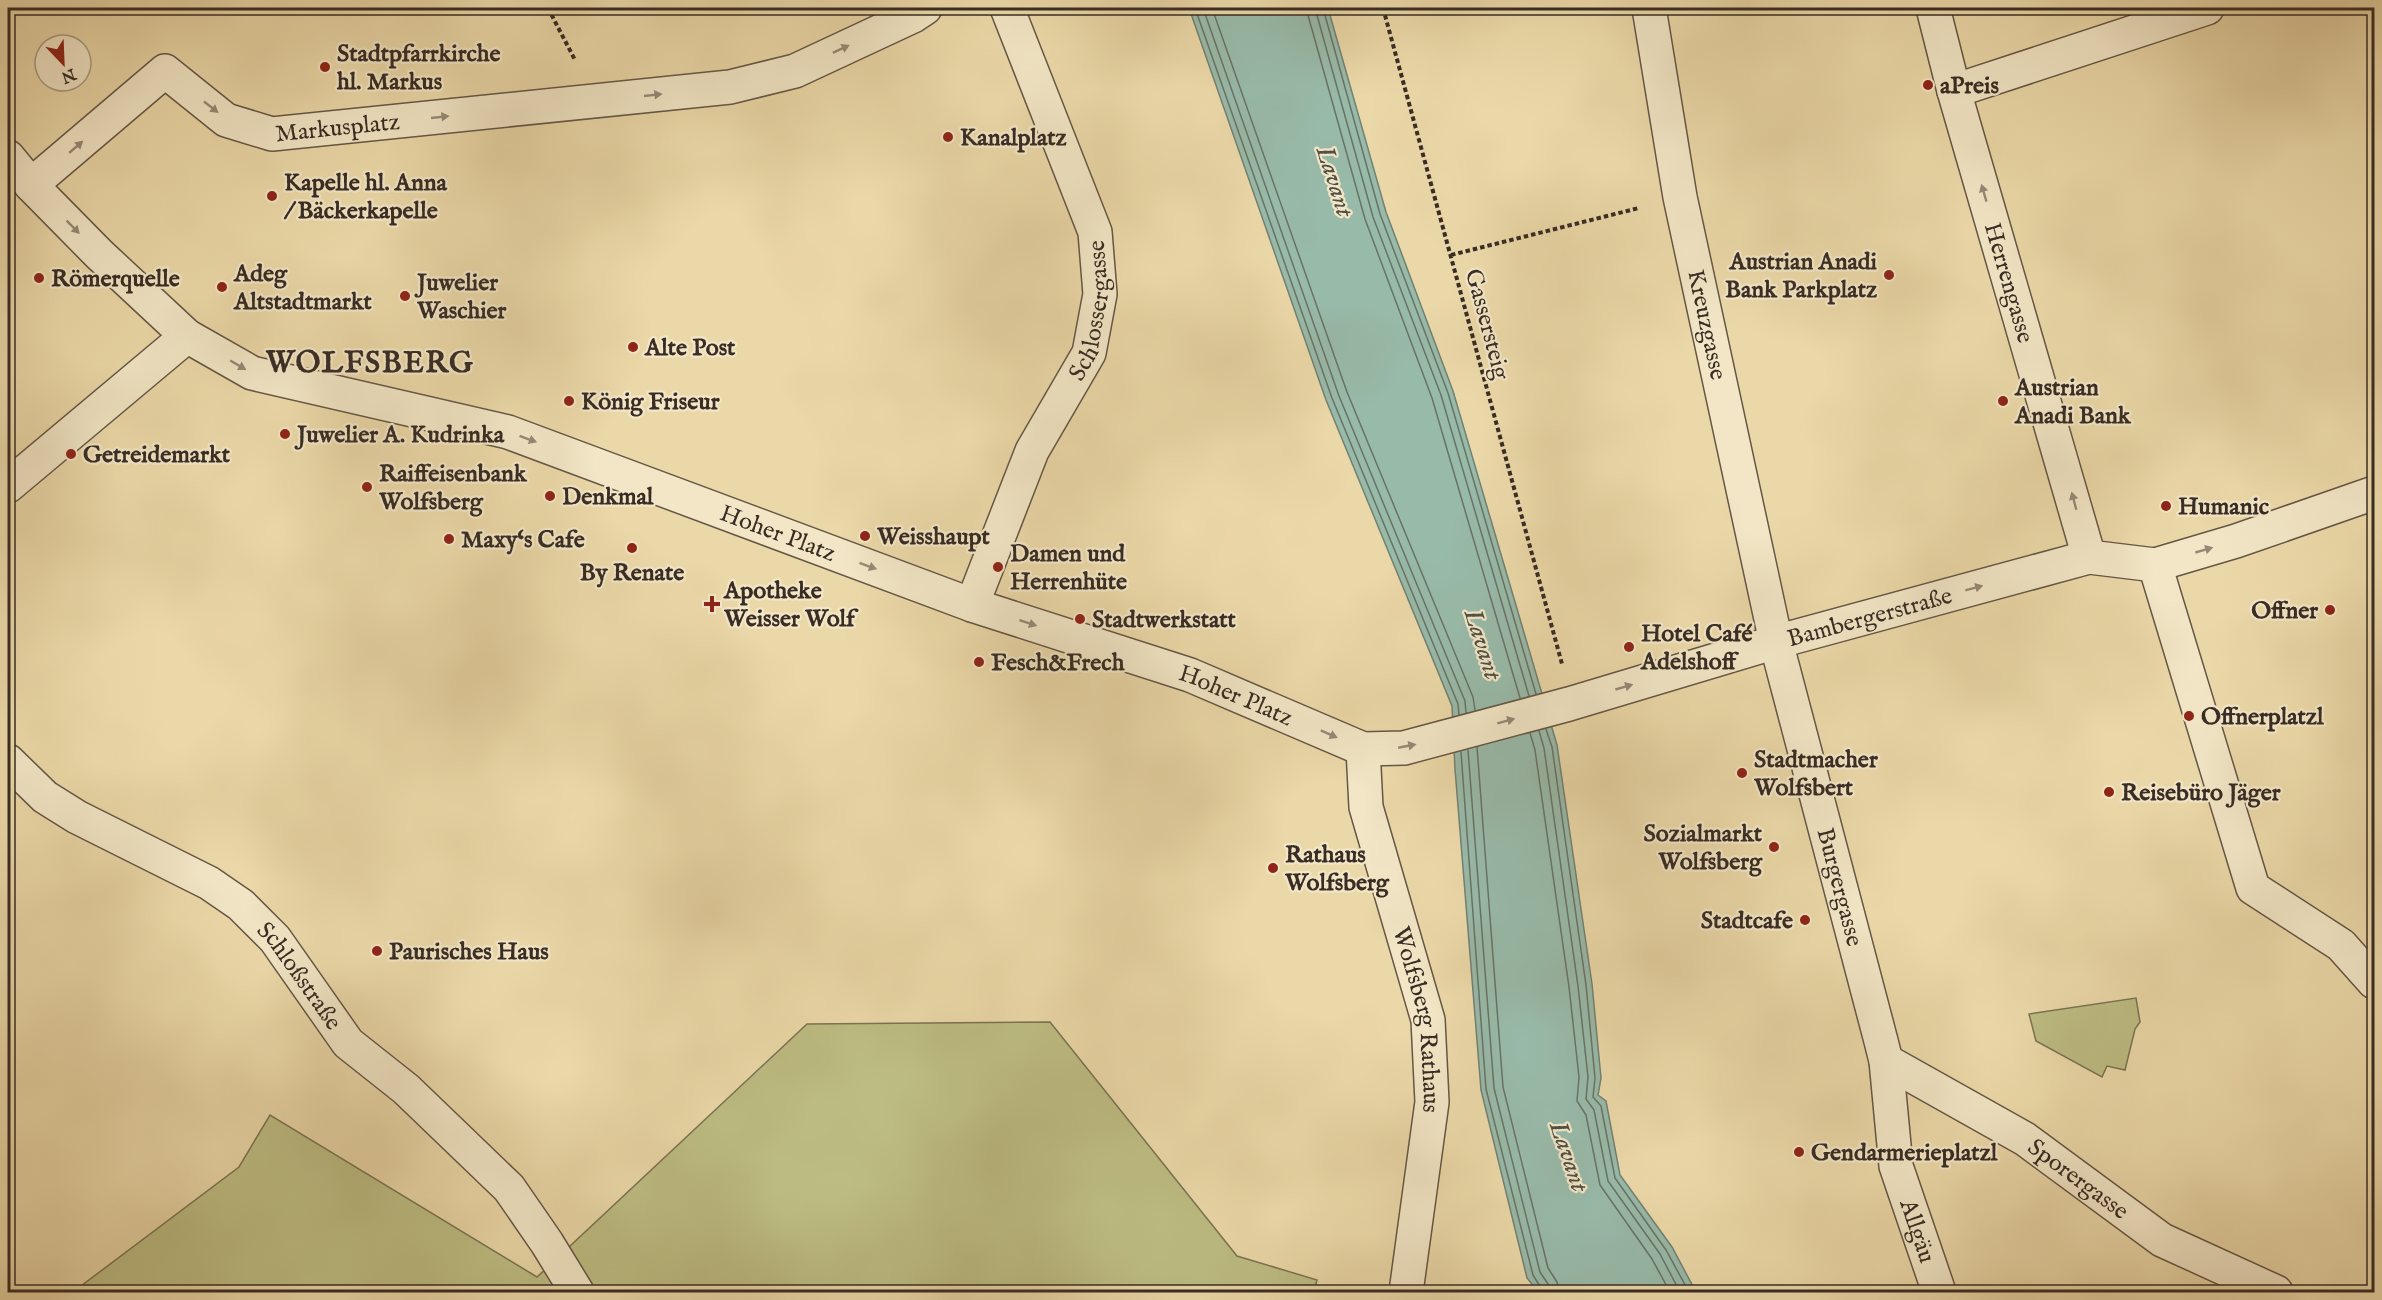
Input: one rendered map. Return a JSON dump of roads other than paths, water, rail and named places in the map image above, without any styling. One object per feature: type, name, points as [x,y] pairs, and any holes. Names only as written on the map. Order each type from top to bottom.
[{"type":"street","name":"Schlossergasse","points":[[972,605],[1032,451],[1089,353],[1100,294],[1095,232],[1007,8]]},
{"type":"street","name":"Kreuzgasse","points":[[1649,8],[1680,197],[1776,642]]},
{"type":"street","name":"Herrengasse","points":[[1933,8],[1954,91],[2089,557]]},
{"type":"street","points":[[1954,91],[2207,8]]},
{"type":"street","name":"Markusplatz","points":[[32,185],[165,71],[226,120],[272,134],[730,87],[795,71],[915,10]]},
{"type":"street","name":"Hoher Platz","points":[[8,157],[99,254],[187,336],[252,373],[508,432],[972,605],[1190,675],[1363,749]]},
{"type":"street","points":[[8,486],[187,336]]},
{"type":"street","name":"Bambergerstraße","points":[[1363,749],[1404,748],[1569,704],[1776,642],[2089,557],[2155,565],[2236,541],[2374,493]]},
{"type":"street","points":[[2155,565],[2253,888],[2341,945],[2374,982]]},
{"type":"street","name":"Burgergasse","points":[[1776,642],[1886,1061]]},
{"type":"street","name":"Wolfsberg Rathaus","points":[[1363,749],[1366,807],[1428,1020],[1432,1102],[1406,1293]]},
{"type":"street","name":"Schloßstraße","points":[[8,761],[45,797],[69,812],[209,883],[241,905],[275,939],[348,1043],[406,1089],[509,1188],[547,1243],[577,1293]]},
{"type":"street","name":"Allgäu","points":[[1886,1061],[1896,1166],[1939,1293]]},
{"type":"street","name":"Sporergasse","points":[[1886,1061],[2025,1139],[2162,1239],[2276,1293]]},
{"type":"water","name":"Lavant","points":[[1189,8],[1328,8],[1386,212],[1453,391],[1557,745],[1592,984],[1601,1078],[1598,1095],[1606,1101],[1620,1175],[1672,1247],[1696,1292],[1538,1292],[1527,1278],[1481,1090],[1452,706],[1326,400]]},
{"type":"place","name":"Stadtpfarrkirche hl. Markus","points":[[325,67]]},
{"type":"place","name":"aPreis","points":[[1928,85]]},
{"type":"place","name":"Kanalplatz","points":[[948,137]]},
{"type":"place","name":"Kapelle hl. Anna / Bäckerkapelle","points":[[272,196]]},
{"type":"place","name":"Austrian Anadi Bank Parkplatz","points":[[1889,275]]},
{"type":"place","name":"Römerquelle","points":[[39,278]]},
{"type":"place","name":"Adeg Altstadtmarkt","points":[[222,287]]},
{"type":"place","name":"Juwelier Waschier","points":[[405,296]]},
{"type":"place","name":"Alte Post","points":[[633,347]]},
{"type":"place","name":"König Friseur","points":[[569,401]]},
{"type":"place","name":"Austrian Anadi Bank","points":[[2003,401]]},
{"type":"place","name":"Juwelier A. Kudrinka","points":[[285,434]]},
{"type":"place","name":"Getreidemarkt","points":[[71,454]]},
{"type":"place","name":"Raiffeisenbank Wolfsberg","points":[[367,487]]},
{"type":"place","name":"Denkmal","points":[[550,496]]},
{"type":"place","name":"Humanic","points":[[2166,506]]},
{"type":"place","name":"Weisshaupt","points":[[865,536]]},
{"type":"place","name":"Maxy‘s Cafe","points":[[449,539]]},
{"type":"place","name":"By Renate","points":[[632,548]]},
{"type":"place","name":"Damen und Herrenhüte","points":[[998,567]]},
{"type":"place","name":"Apotheke Weisser Wolf","points":[[712,604]]},
{"type":"place","name":"Offner","points":[[2330,610]]},
{"type":"place","name":"Stadtwerkstatt","points":[[1080,619]]},
{"type":"place","name":"Hotel Café Adelshoff","points":[[1629,647]]},
{"type":"place","name":"Fesch&Frech","points":[[979,662]]},
{"type":"place","name":"Offnerplatzl","points":[[2189,716]]},
{"type":"place","name":"Stadtmacher Wolfsbert","points":[[1742,773]]},
{"type":"place","name":"Reisebüro Jäger","points":[[2109,792]]},
{"type":"place","name":"Sozialmarkt Wolfsberg","points":[[1774,847]]},
{"type":"place","name":"Rathaus Wolfsberg","points":[[1273,868]]},
{"type":"place","name":"Stadtcafe","points":[[1805,920]]},
{"type":"place","name":"Paurisches Haus","points":[[377,951]]},
{"type":"place","name":"Gendarmerieplatzl","points":[[1799,1152]]},
{"type":"district","name":"WOLFSBERG","points":[[370,362]]}]
